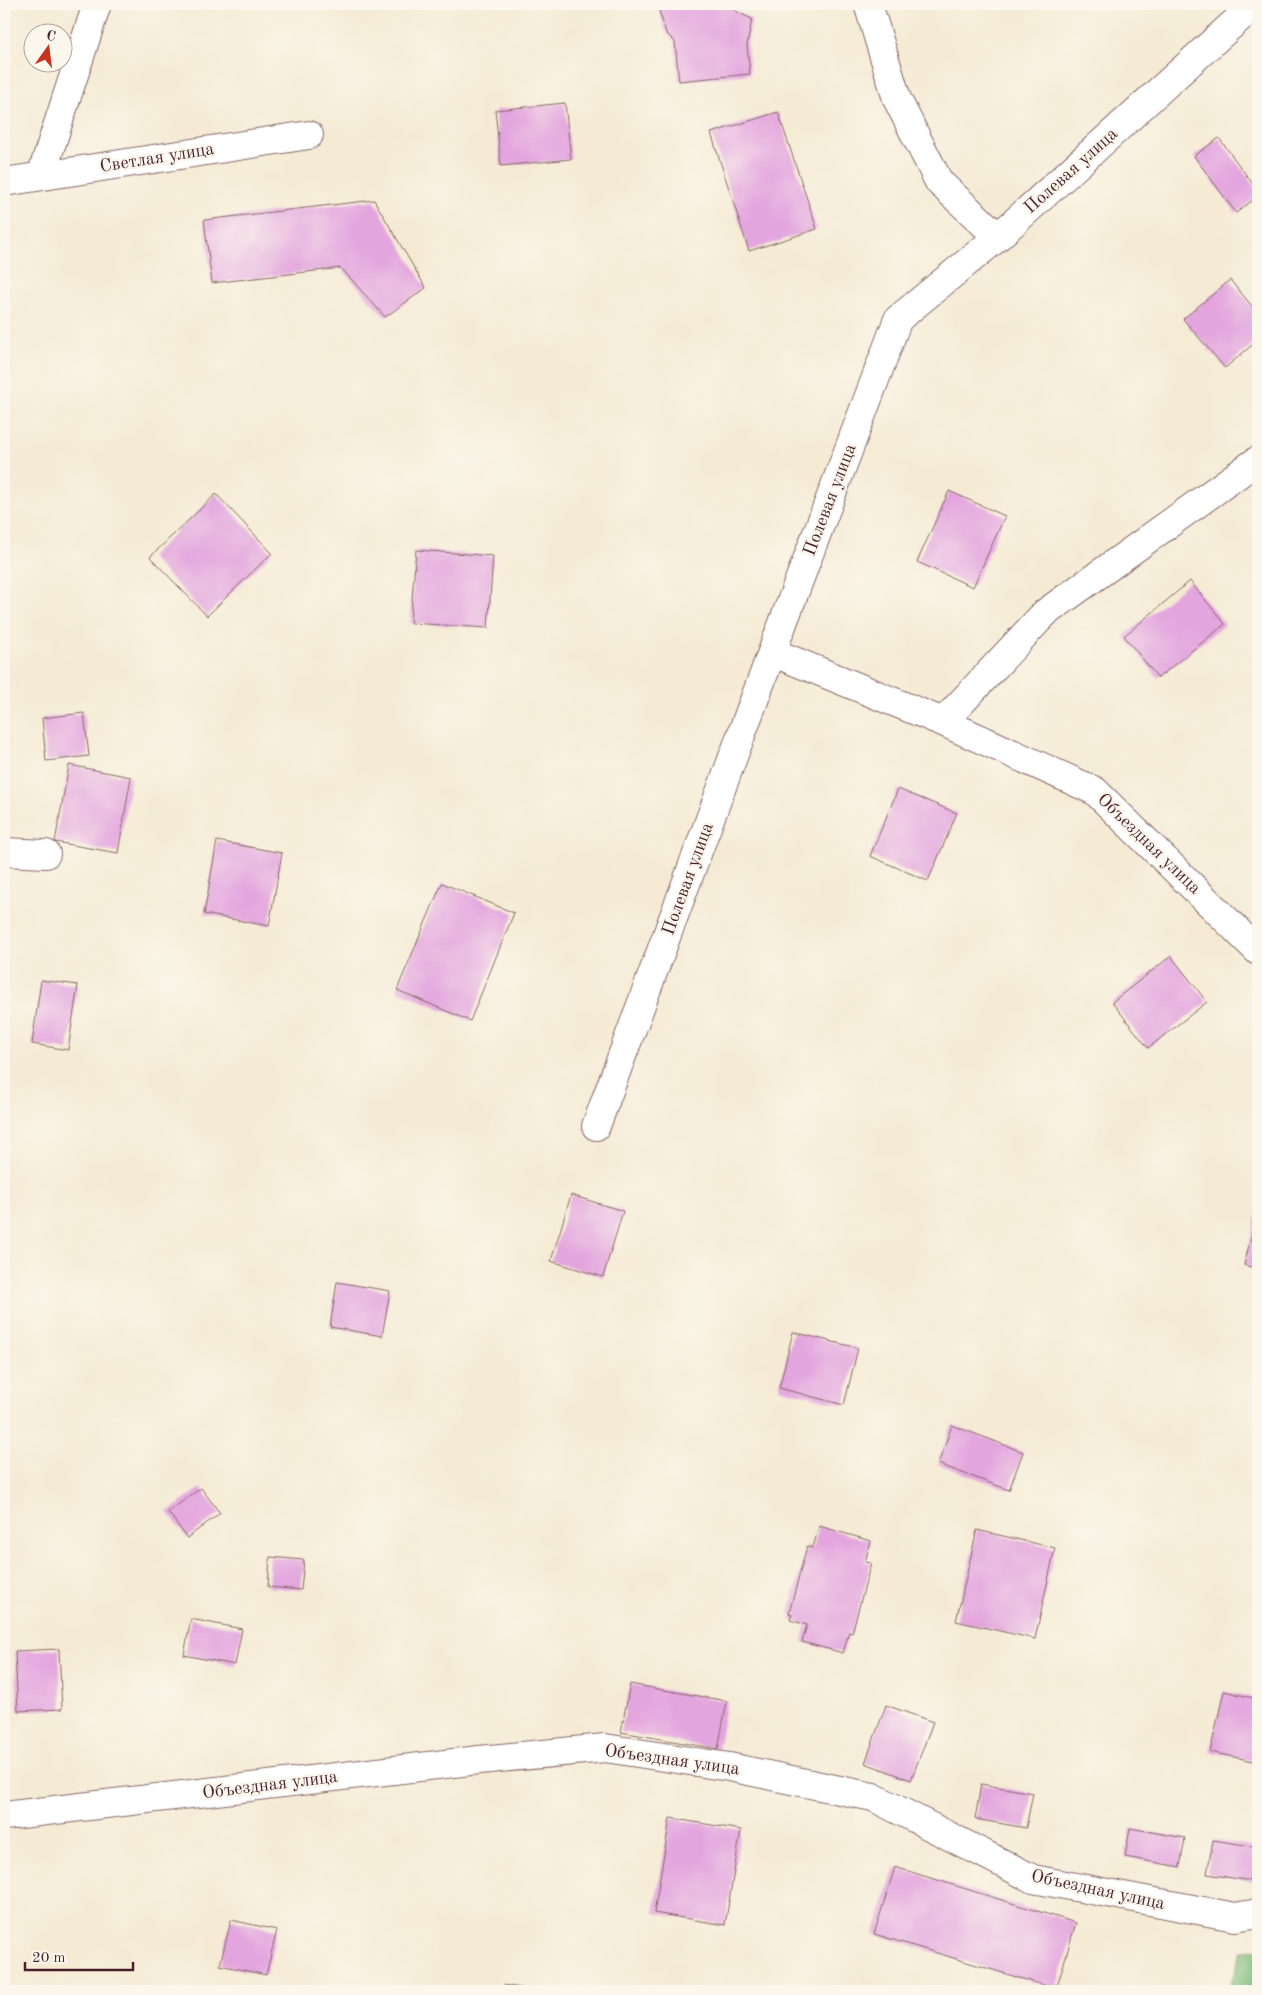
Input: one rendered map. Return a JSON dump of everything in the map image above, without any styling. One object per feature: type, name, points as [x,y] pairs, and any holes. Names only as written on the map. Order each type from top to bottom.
[{"type":"street","points":[[41,176],[97,4]]},
{"type":"street","points":[[868,4],[897,99],[939,182],[998,237]]},
{"type":"street","name":"Полевая улица","points":[[596,1126],[898,319],[998,237],[1255,4]]},
{"type":"street","name":"Светлая улица","points":[[4,182],[309,135]]},
{"type":"street","points":[[943,722],[1045,613],[1258,460]]},
{"type":"street","name":"Объездная улица","points":[[772,652],[943,722],[1095,791],[1258,952]]},
{"type":"street","points":[[4,852],[46,854]]},
{"type":"street","name":"Объездная улица","points":[[4,1816],[605,1748],[729,1766],[873,1797],[1033,1879],[1235,1917],[1258,1913]]},
{"type":"green space","points":[[1258,1950],[1258,1991],[1228,1991],[1242,1951]]},
{"type":"building","points":[[657,4],[733,4],[735,11],[752,19],[747,45],[750,74],[679,81],[675,42],[666,33]]},
{"type":"building","points":[[565,103],[571,159],[501,166],[495,110]]},
{"type":"building","points":[[778,112],[817,229],[749,251],[711,133]]},
{"type":"building","points":[[1219,138],[1258,191],[1258,196],[1236,213],[1194,156]]},
{"type":"building","points":[[374,200],[426,288],[385,317],[341,268],[212,283],[204,220]]},
{"type":"building","points":[[1230,280],[1258,313],[1258,340],[1225,368],[1183,319]]},
{"type":"building","points":[[949,491],[1005,516],[973,587],[917,562]]},
{"type":"building","points":[[216,494],[272,553],[207,616],[150,557]]},
{"type":"building","points":[[416,550],[493,556],[488,628],[410,623]]},
{"type":"building","points":[[1190,581],[1225,624],[1158,678],[1124,636]]},
{"type":"building","points":[[84,713],[89,756],[46,761],[42,718]]},
{"type":"building","points":[[69,765],[131,777],[118,853],[55,842]]},
{"type":"building","points":[[898,789],[957,813],[928,881],[870,856]]},
{"type":"building","points":[[217,841],[282,853],[269,926],[204,914]]},
{"type":"building","points":[[442,883],[514,913],[470,1021],[397,990]]},
{"type":"building","points":[[1171,956],[1207,1002],[1148,1048],[1112,1002]]},
{"type":"building","points":[[41,980],[78,985],[68,1050],[32,1044]]},
{"type":"building","points":[[571,1195],[623,1211],[603,1277],[551,1261]]},
{"type":"building","points":[[1258,1210],[1258,1269],[1244,1265]]},
{"type":"building","points":[[337,1282],[390,1291],[382,1336],[330,1327]]},
{"type":"building","points":[[793,1332],[858,1348],[844,1405],[779,1388]]},
{"type":"building","points":[[952,1425],[1023,1452],[1009,1490],[938,1464]]},
{"type":"building","points":[[201,1488],[220,1513],[187,1538],[168,1512]]},
{"type":"building","points":[[819,1526],[871,1541],[865,1562],[871,1563],[852,1633],[849,1632],[843,1653],[802,1642],[807,1625],[790,1620],[792,1614],[789,1613],[807,1546],[813,1548]]},
{"type":"building","points":[[977,1530],[1055,1548],[1035,1639],[956,1621]]},
{"type":"building","points":[[270,1557],[304,1560],[301,1590],[268,1587]]},
{"type":"building","points":[[191,1619],[242,1629],[235,1665],[184,1655]]},
{"type":"building","points":[[59,1649],[62,1709],[18,1711],[15,1651]]},
{"type":"building","points":[[630,1684],[727,1701],[718,1749],[621,1732]]},
{"type":"building","points":[[1224,1691],[1258,1699],[1258,1762],[1210,1752]]},
{"type":"building","points":[[886,1705],[933,1722],[911,1780],[865,1763]]},
{"type":"building","points":[[981,1784],[1033,1793],[1026,1828],[975,1819]]},
{"type":"building","points":[[670,1818],[741,1830],[725,1925],[654,1913]]},
{"type":"building","points":[[1130,1828],[1185,1838],[1180,1867],[1125,1857]]},
{"type":"building","points":[[1213,1840],[1258,1847],[1258,1882],[1207,1874]]},
{"type":"building","points":[[895,1867],[1076,1923],[1056,1989],[874,1934]]},
{"type":"building","points":[[231,1920],[277,1930],[266,1975],[220,1965]]},
{"type":"building","points":[[504,1985],[531,1990],[531,1991],[503,1991]]}]
